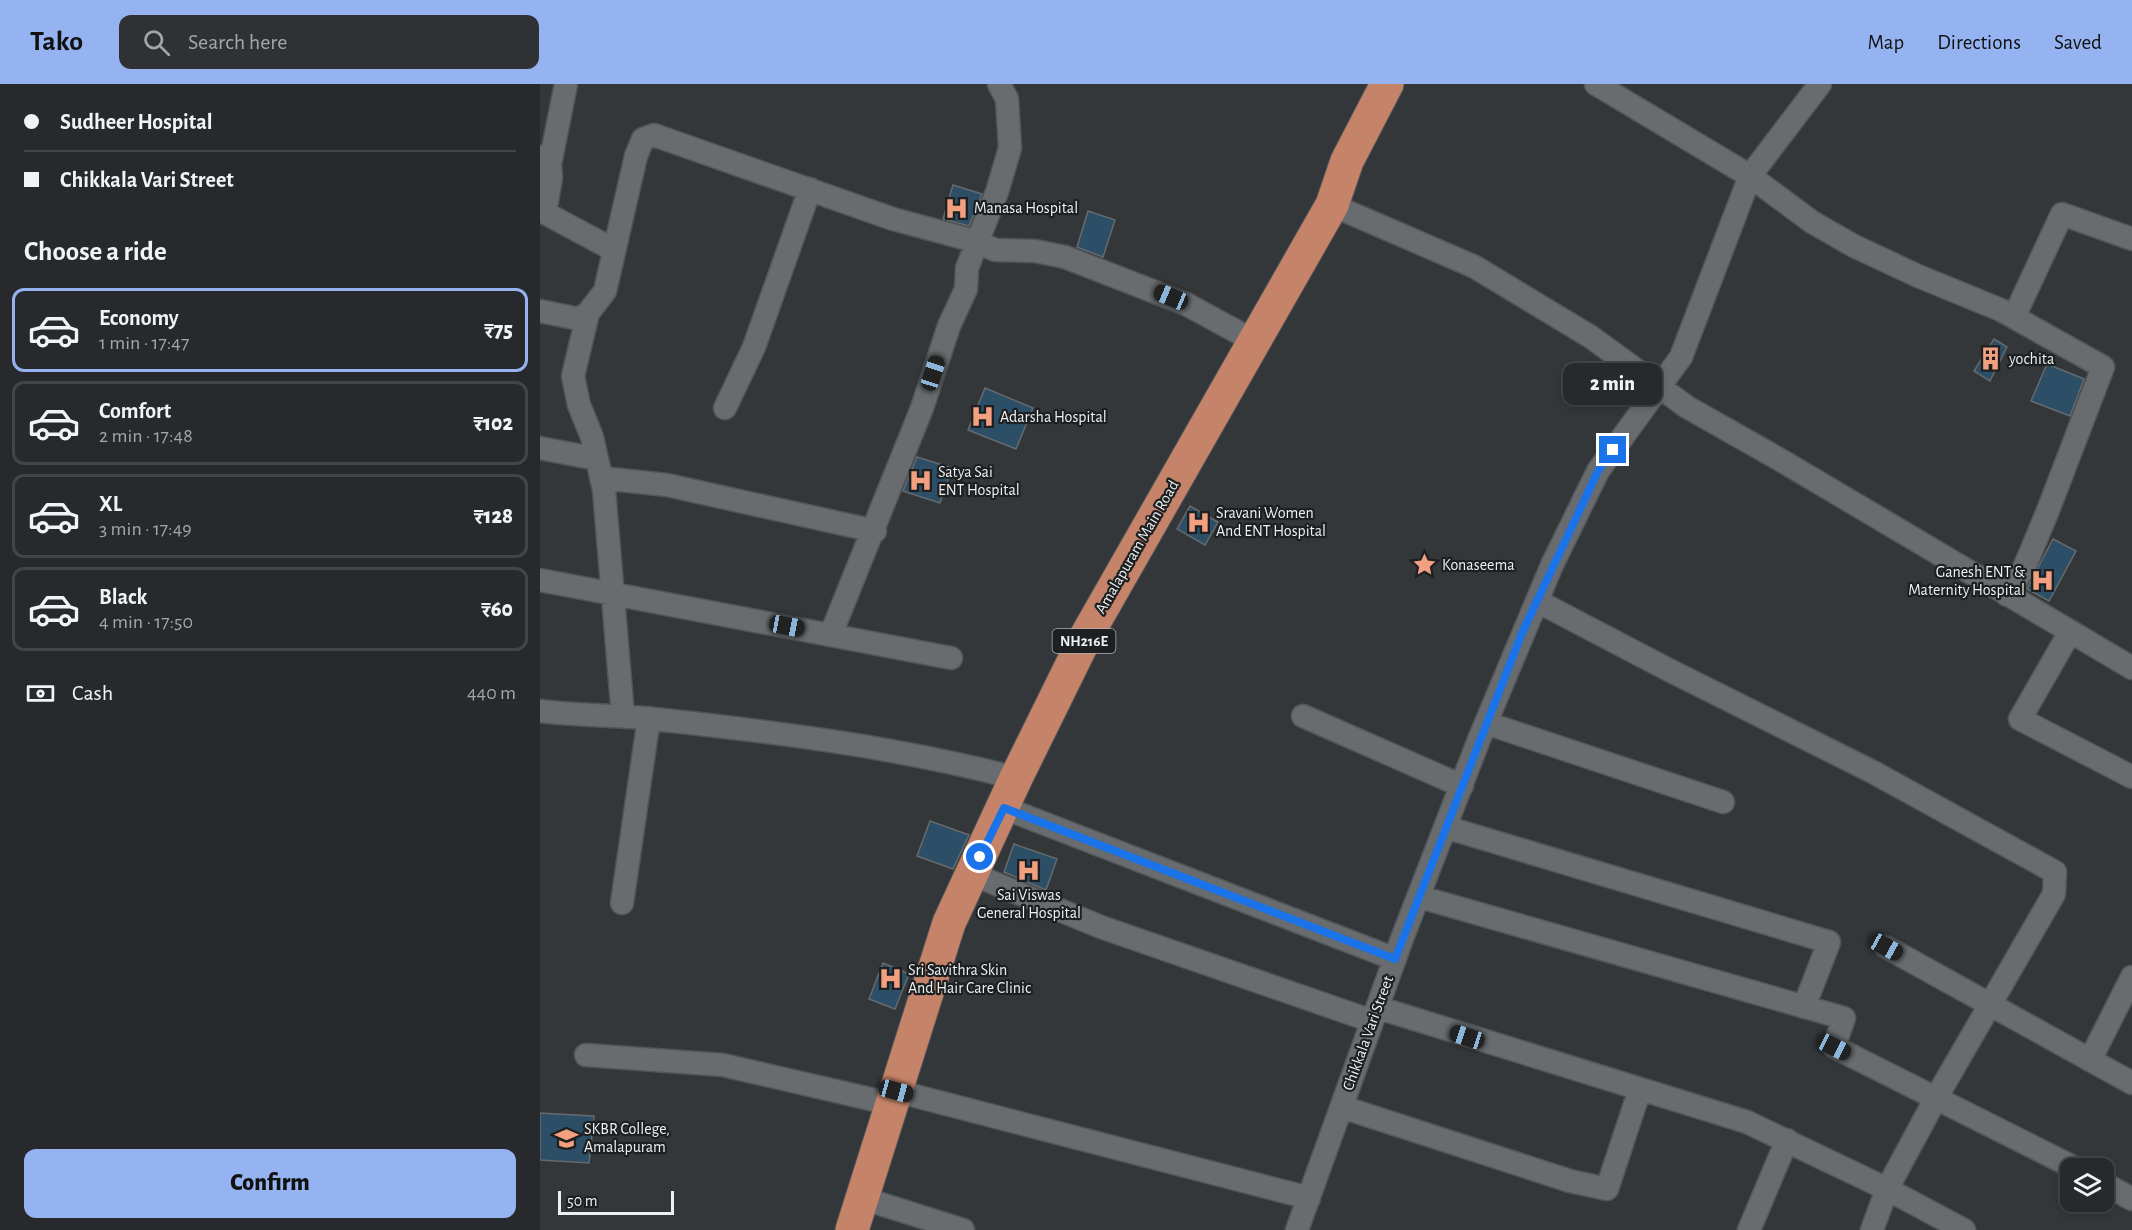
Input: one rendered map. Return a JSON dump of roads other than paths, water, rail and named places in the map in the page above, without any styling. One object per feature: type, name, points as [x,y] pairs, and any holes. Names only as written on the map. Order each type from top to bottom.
[{"type":"highway","name":"Amalapuram Main Road","points":[[852,1230],[949,923],[1084,640],[1332,205],[1347,161],[1387,84]]},
{"type":"street","points":[[566,84],[545,161],[551,178],[545,213],[614,250]]},
{"type":"street","points":[[831,634],[875,531],[922,408],[949,326],[966,289],[967,268],[1010,148],[1007,99],[999,84]]},
{"type":"street","points":[[1596,84],[1750,176],[1812,222],[1854,246],[2014,317],[2103,367],[2048,513],[2024,568],[2007,595]]},
{"type":"street","name":"Chikkala Vari Street","points":[[1297,1230],[1445,828],[1486,723],[1538,601],[1598,471],[1681,357],[1750,176],[1820,84]]},
{"type":"street","points":[[540,311],[579,319],[588,313],[604,291],[618,221],[636,156],[643,139],[654,135],[893,219],[978,242],[995,249],[1035,251],[1065,257],[1186,304],[1254,341]]},
{"type":"street","points":[[725,408],[754,347],[810,189]]},
{"type":"street","points":[[1332,205],[1475,267],[1591,337],[1687,407],[2132,668]]},
{"type":"street","points":[[2014,317],[2062,214],[2132,239]]},
{"type":"street","points":[[588,313],[573,376],[599,468],[623,716]]},
{"type":"street","points":[[540,448],[599,468],[875,531]]},
{"type":"street","points":[[540,580],[951,658]]},
{"type":"street","points":[[1538,601],[1657,664],[1873,772],[2055,872],[2054,894],[1936,1098],[1887,1190],[1872,1230]]},
{"type":"street","points":[[2070,632],[2020,719],[2132,777]]},
{"type":"street","points":[[540,711],[650,718],[773,731],[959,764],[1010,793],[1395,959]]},
{"type":"street","points":[[1303,716],[1462,786]]},
{"type":"street","points":[[622,903],[650,718]]},
{"type":"street","points":[[1486,723],[1723,802]]},
{"type":"street","points":[[1445,828],[1829,942],[1804,1007]]},
{"type":"street","points":[[972,874],[1101,927],[1376,1014],[1747,1122],[1964,1230]]},
{"type":"street","points":[[1420,897],[1844,1018],[1834,1047],[2060,1160]]},
{"type":"street","points":[[1886,947],[2132,1083]]},
{"type":"street","points":[[2090,1060],[2132,977]]},
{"type":"street","points":[[586,1055],[723,1065],[894,1097],[1309,1198]]},
{"type":"street","points":[[1342,1107],[1570,1181],[1607,1189],[1640,1089]]},
{"type":"street","points":[[1749,1230],[1787,1140]]},
{"type":"street","points":[[2114,1189],[2132,1199]]},
{"type":"street","points":[[862,1198],[963,1230]]},
{"type":"place","name":"Manasa Hospital","points":[[956,208]]},
{"type":"place","name":"yochita","points":[[1991,359]]},
{"type":"place","name":"Adarsha Hospital","points":[[982,417]]},
{"type":"place","name":"Satya Sai ENT Hospital","points":[[920,481]]},
{"type":"place","name":"Sravani Women And ENT Hospital","points":[[1198,522]]},
{"type":"place","name":"Konaseema","points":[[1424,565]]},
{"type":"place","name":"Ganesh ENT & Maternity Hospital","points":[[2043,581]]},
{"type":"place","name":"Sai Viswas General Hospital","points":[[1029,870]]},
{"type":"place","name":"Sri Savithra Skin And Hair Care Clinic","points":[[890,979]]},
{"type":"place","name":"SKBR College, Amalapuram","points":[[566,1138]]}]
